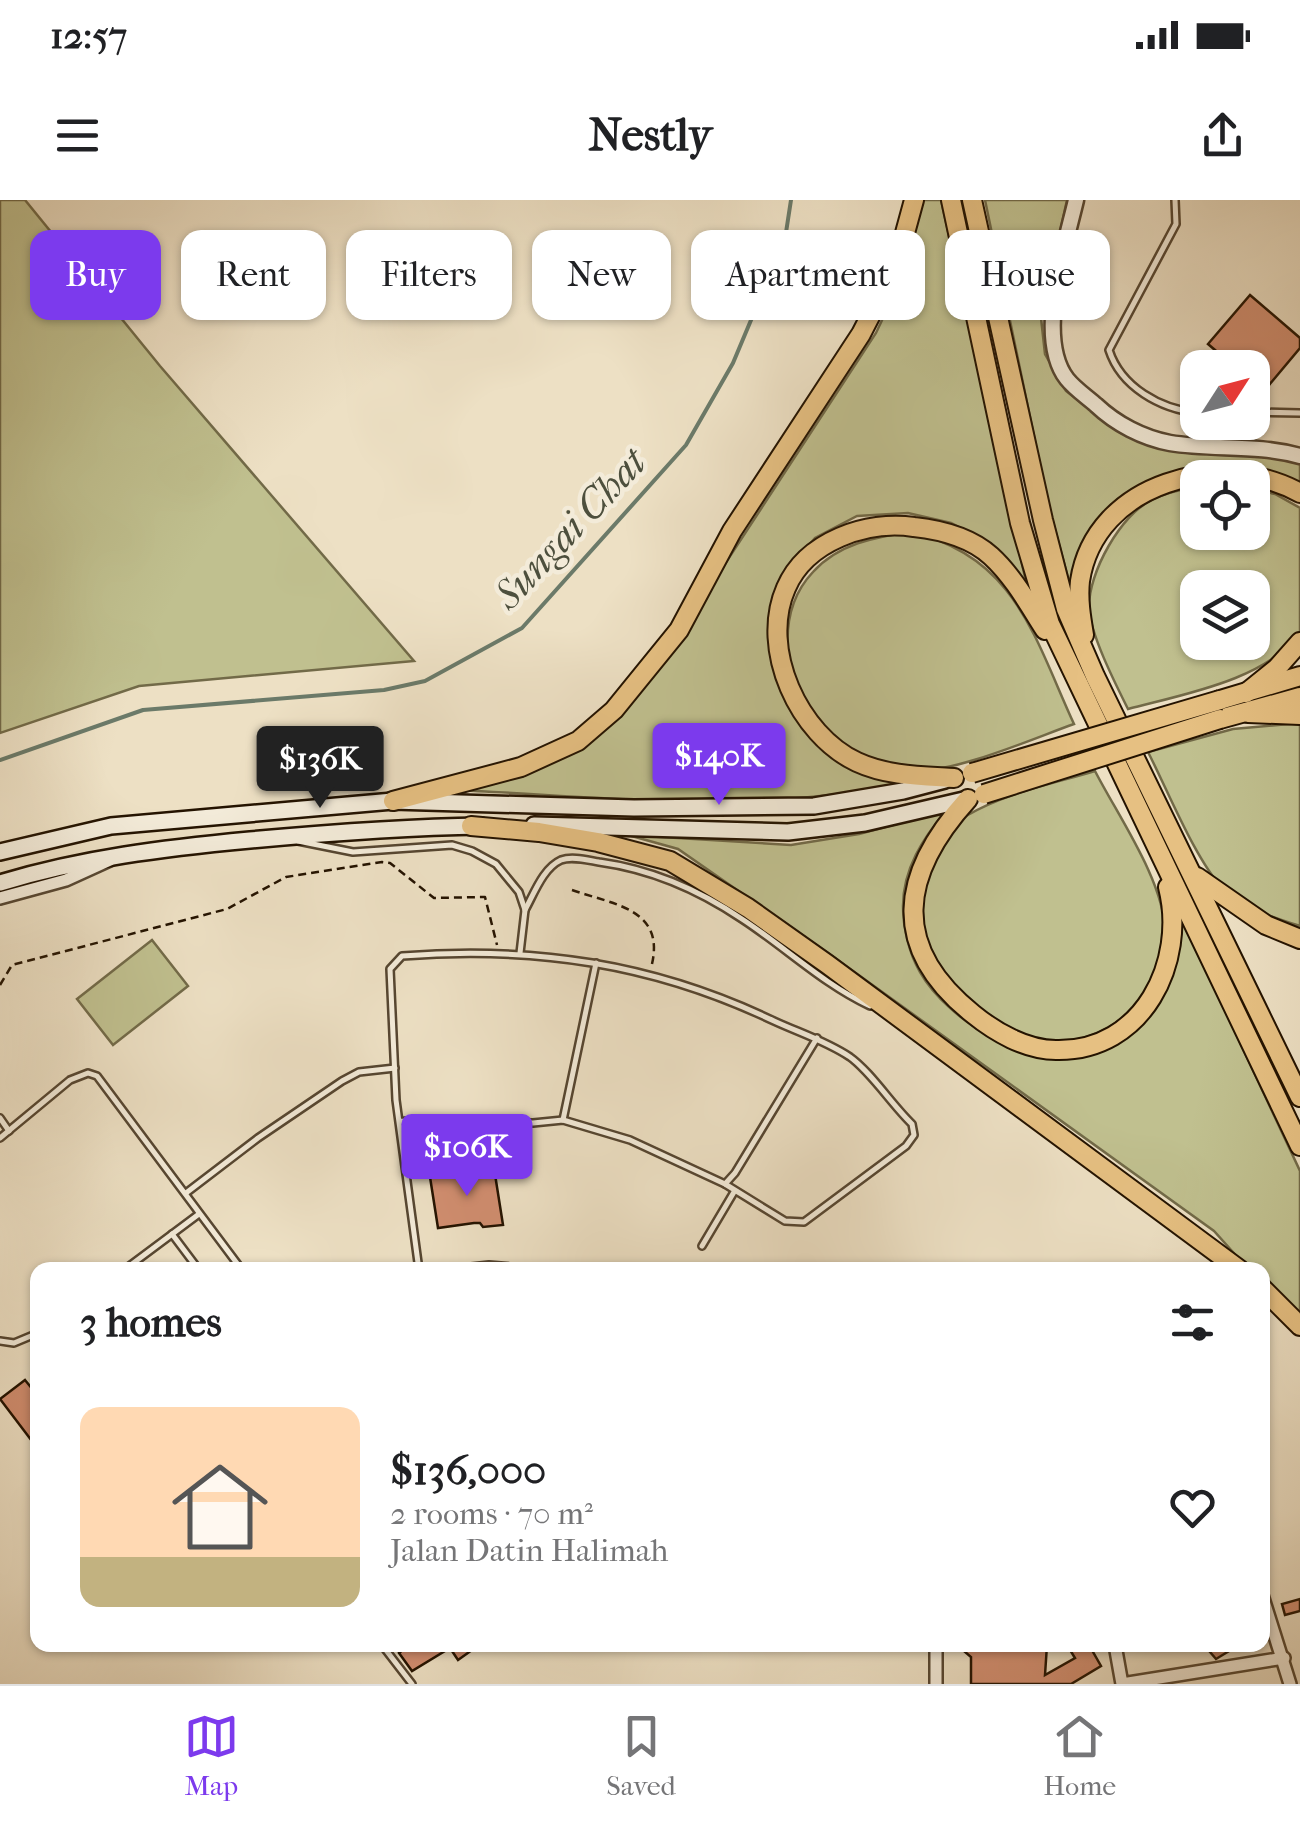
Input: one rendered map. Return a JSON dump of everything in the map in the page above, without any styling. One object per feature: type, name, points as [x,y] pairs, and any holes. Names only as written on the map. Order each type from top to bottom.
[{"type":"main road","points":[[393,801],[521,767],[578,741],[614,710],[679,630],[732,531],[861,334],[896,266],[914,200]]},
{"type":"main road","points":[[951,200],[1038,591],[1065,659],[1300,1146]]},
{"type":"main road","points":[[972,200],[1066,610],[1300,1097]]},
{"type":"main road","points":[[1095,676],[1079,600],[1081,577],[1096,539],[1123,506],[1172,481],[1208,474],[1253,476],[1300,494]]},
{"type":"main road","points":[[963,775],[881,771],[844,755],[812,727],[784,670],[778,638],[783,592],[805,560],[848,533],[875,527],[897,524],[946,532],[975,544],[993,557],[1065,659]]},
{"type":"main road","points":[[0,883],[128,852],[284,837],[471,826],[788,832],[865,823],[976,797],[1220,709],[1277,668],[1300,642]]},
{"type":"main road","points":[[1246,693],[1300,676]]},
{"type":"main road","points":[[1248,713],[1300,697]]},
{"type":"main road","points":[[0,852],[111,826],[393,801],[634,808],[814,806],[889,794],[1220,709],[1300,715]]},
{"type":"main road","points":[[976,797],[947,822],[926,855],[913,895],[913,927],[922,958],[954,999],[985,1024],[1020,1043],[1055,1050],[1087,1046],[1115,1034],[1138,1016],[1160,985],[1172,948],[1172,902],[1160,859]]},
{"type":"main road","points":[[471,826],[598,842],[670,861],[748,908],[897,1014],[1038,1124],[1229,1262]]},
{"type":"main road","points":[[1192,874],[1266,925],[1300,938]]},
{"type":"main road","points":[[1270,1296],[1300,1326]]},
{"type":"street","points":[[1076,200],[1053,322],[1053,348],[1067,380],[1102,412],[1136,433],[1170,443],[1257,448],[1300,456]]},
{"type":"street","points":[[0,898],[66,880],[128,852]]},
{"type":"street","points":[[1270,1619],[1290,1684]]},
{"type":"street","points":[[936,1652],[936,1684]]},
{"type":"street","points":[[1116,1652],[1122,1684],[1284,1658]]},
{"type":"lane","points":[[1175,200],[1176,224],[1108,350],[1114,365],[1136,388],[1159,404],[1180,408]]},
{"type":"lane","points":[[1270,413],[1300,414]]},
{"type":"lane","points":[[284,837],[353,852],[452,845],[472,851],[509,876],[525,910]]},
{"type":"lane","points":[[520,953],[525,910],[543,877],[561,860],[574,858],[634,867],[742,918],[834,986],[864,1003],[897,1014]]},
{"type":"lane","points":[[400,1121],[563,1120],[630,1140],[724,1184],[784,1221],[804,1222],[906,1146],[914,1135],[912,1124],[854,1060],[816,1038],[715,994],[650,974],[520,953],[439,953],[396,959],[390,969],[395,1068],[400,1121],[419,1262]]},
{"type":"lane","points":[[563,1120],[596,964]]},
{"type":"lane","points":[[724,1184],[816,1038]]},
{"type":"lane","points":[[185,1194],[258,1138],[358,1072],[395,1068]]},
{"type":"lane","points":[[0,1138],[70,1080],[92,1074],[104,1083],[236,1262]]},
{"type":"lane","points":[[0,1118],[9,1130]]},
{"type":"lane","points":[[702,1246],[734,1192]]},
{"type":"lane","points":[[135,1262],[199,1214]]},
{"type":"lane","points":[[172,1234],[194,1262]]},
{"type":"lane","points":[[0,1341],[14,1343],[30,1336]]},
{"type":"lane","points":[[387,1652],[412,1684]]},
{"type":"path","points":[[0,985],[12,965],[226,909],[286,878],[382,862],[390,863],[434,898],[485,897],[498,952]]},
{"type":"path","points":[[572,890],[647,920],[656,942],[650,974]]},
{"type":"green space","points":[[0,200],[25,200],[49,230],[30,230],[30,320],[123,320],[414,661],[139,686],[0,733]]},
{"type":"green space","points":[[914,200],[941,200],[948,230],[945,320],[968,320],[1026,582],[988,542],[951,523],[908,513],[857,516],[815,538],[782,577],[770,618],[769,643],[786,702],[815,741],[920,778],[806,798],[747,801],[453,790],[571,749],[653,674],[882,320],[925,320],[925,230],[909,230]]},
{"type":"green space","points":[[985,200],[1067,200],[1060,230],[991,230]]},
{"type":"green space","points":[[1010,320],[1041,320],[1045,354],[1066,391],[1121,433],[1178,447],[1241,451],[1300,461],[1300,490],[1270,476],[1270,460],[1180,460],[1180,485],[1137,491],[1071,589],[1047,499]]},
{"type":"green space","points":[[1180,490],[1180,550],[1270,550],[1270,493],[1300,508],[1300,632],[1270,660],[1270,570],[1180,570],[1180,660],[1270,660],[1222,683],[1128,709],[1090,619],[1090,594],[1100,562],[1118,531],[1141,507]]},
{"type":"green space","points":[[910,532],[946,543],[974,559],[997,580],[1032,631],[1074,724],[971,761],[914,770],[856,752],[819,724],[800,696],[789,660],[789,622],[802,587],[823,562],[845,548]]},
{"type":"green space","points":[[1300,723],[1300,926],[1250,907],[1223,889],[1192,843],[1148,752],[1233,729]]},
{"type":"green space","points":[[1095,771],[1157,891],[1165,931],[1163,954],[1144,995],[1111,1026],[1069,1041],[1026,1038],[980,1012],[942,976],[923,928],[924,882],[949,835],[966,816],[1013,795]]},
{"type":"green space","points":[[946,811],[922,843],[906,879],[905,932],[916,965],[933,990],[971,1024],[1018,1049],[1042,1056],[1088,1053],[1153,1002],[1174,968],[1182,918],[1300,1171],[1300,1327],[1270,1293],[1270,1262],[1242,1262],[1214,1231],[678,849],[628,835],[791,845],[859,834]]},
{"type":"green space","points":[[152,940],[188,986],[113,1045],[77,999]]},
{"type":"building","points":[[1250,295],[1300,338],[1300,348],[1270,384],[1270,350],[1215,350],[1208,344]]},
{"type":"building","points":[[494,1168],[503,1225],[483,1227],[474,1223],[438,1228],[430,1177]]},
{"type":"building","points":[[25,1380],[30,1386],[30,1438],[0,1399]]},
{"type":"building","points":[[1300,1599],[1300,1611],[1285,1615],[1282,1604]]},
{"type":"building","points":[[400,1652],[443,1652],[412,1671]]},
{"type":"building","points":[[453,1652],[469,1652],[458,1660]]},
{"type":"building","points":[[965,1652],[1047,1652],[1045,1675],[1075,1658],[1071,1652],[1093,1652],[1101,1666],[1071,1684],[971,1684],[971,1657]]},
{"type":"waterway","name":"Sungai Chat","points":[[0,760],[143,710],[384,690],[425,681],[522,628],[686,445],[733,363],[785,239],[791,200]]}]
